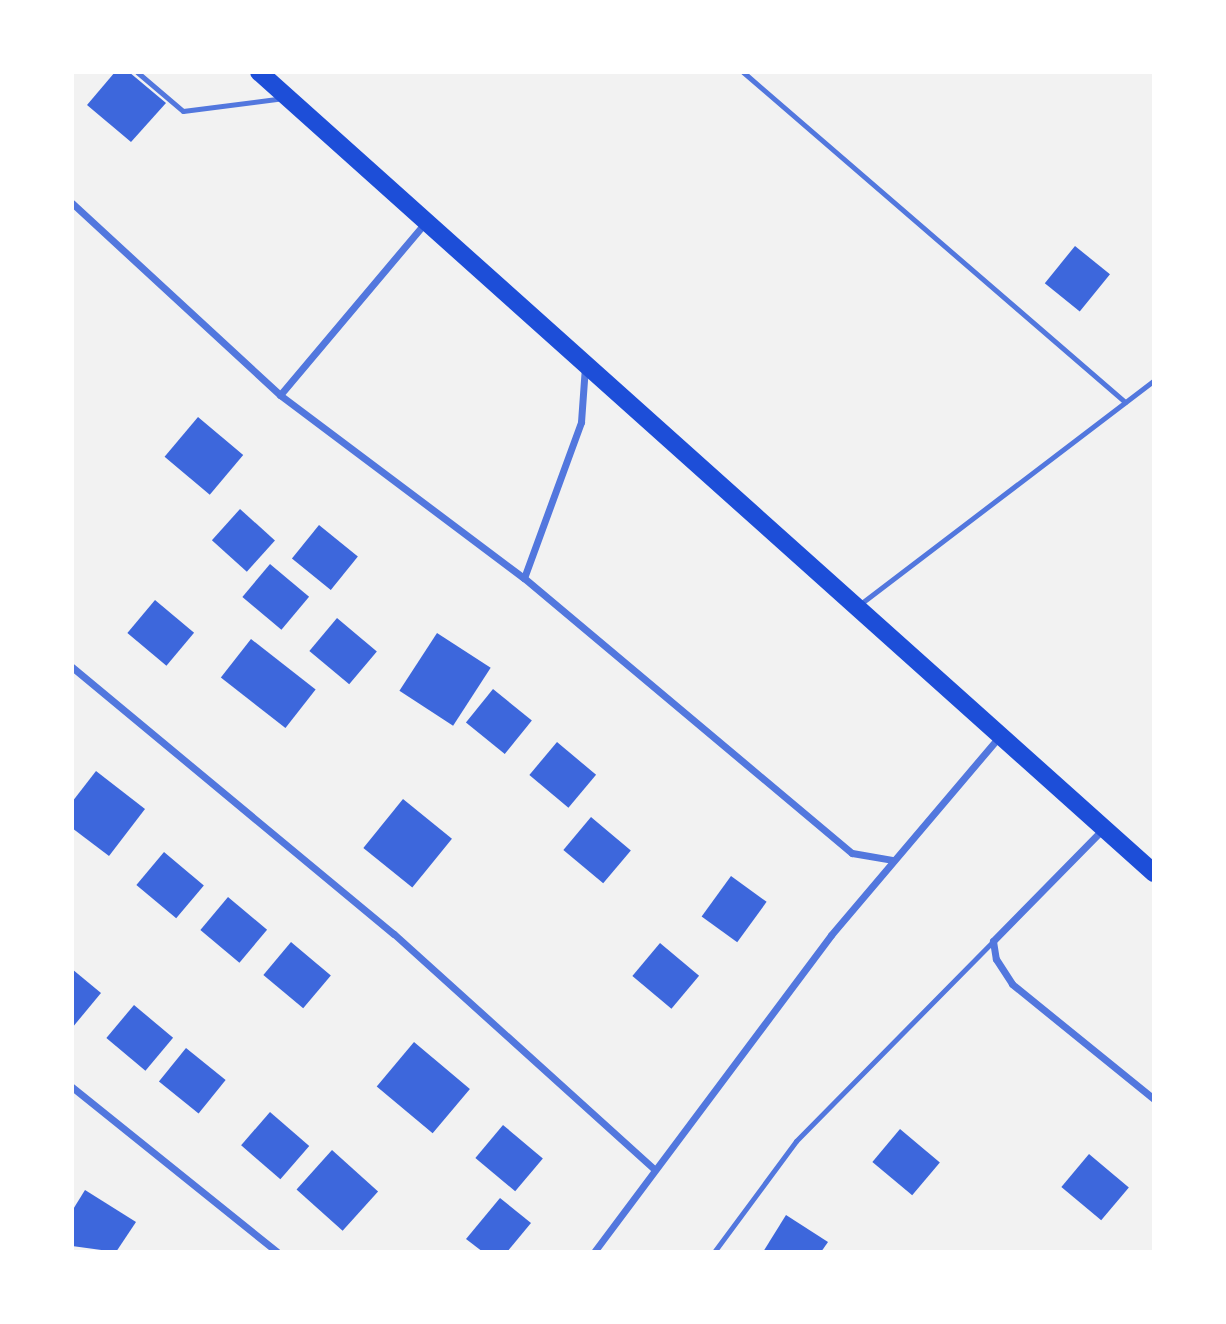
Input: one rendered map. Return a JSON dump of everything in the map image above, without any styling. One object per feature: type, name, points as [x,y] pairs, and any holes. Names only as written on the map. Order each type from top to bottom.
[{"type":"main road","points":[[259,72],[1154,873]]},
{"type":"street","points":[[72,203],[280,395],[524,578],[852,853],[893,860]]},
{"type":"street","points":[[280,395],[425,223]]},
{"type":"street","points":[[524,578],[581,422],[585,365]]},
{"type":"street","points":[[72,667],[394,934],[653,1168]]},
{"type":"street","points":[[594,1252],[653,1168],[893,860],[1000,736]]},
{"type":"street","points":[[1104,828],[993,940],[1012,984],[1154,1099]]},
{"type":"street","points":[[72,1087],[277,1252]]},
{"type":"lane","points":[[137,72],[183,111],[288,98]]},
{"type":"lane","points":[[743,72],[1125,402]]},
{"type":"lane","points":[[856,607],[1154,380]]},
{"type":"lane","points":[[714,1252],[796,1141],[993,940]]},
{"type":"building","points":[[115,72],[129,72],[166,103],[131,142],[87,105]]},
{"type":"building","points":[[1075,246],[1110,274],[1080,312],[1045,283]]},
{"type":"building","points":[[198,417],[243,455],[210,495],[165,457]]},
{"type":"building","points":[[240,509],[275,540],[247,572],[212,540]]},
{"type":"building","points":[[319,525],[358,556],[331,590],[292,558]]},
{"type":"building","points":[[270,564],[309,597],[281,630],[242,597]]},
{"type":"building","points":[[155,600],[194,633],[166,666],[127,633]]},
{"type":"building","points":[[337,618],[377,651],[349,684],[309,651]]},
{"type":"building","points":[[437,633],[491,668],[453,726],[399,691]]},
{"type":"building","points":[[251,639],[316,689],[285,728],[221,678]]},
{"type":"building","points":[[493,689],[532,720],[505,754],[466,722]]},
{"type":"building","points":[[557,742],[596,775],[568,808],[529,775]]},
{"type":"building","points":[[96,771],[145,809],[109,856],[72,828],[72,802]]},
{"type":"building","points":[[403,799],[452,839],[412,888],[363,848]]},
{"type":"building","points":[[591,817],[631,850],[603,883],[563,850]]},
{"type":"building","points":[[164,852],[204,885],[176,918],[136,885]]},
{"type":"building","points":[[731,876],[767,902],[737,942],[702,916]]},
{"type":"building","points":[[228,897],[267,930],[239,963],[200,930]]},
{"type":"building","points":[[291,942],[331,975],[303,1008],[263,975]]},
{"type":"building","points":[[660,943],[699,976],[671,1009],[632,976]]},
{"type":"building","points":[[72,969],[101,993],[72,1028]]},
{"type":"building","points":[[134,1005],[173,1038],[145,1071],[106,1038]]},
{"type":"building","points":[[414,1042],[470,1089],[433,1133],[377,1086]]},
{"type":"building","points":[[186,1048],[226,1080],[199,1114],[159,1081]]},
{"type":"building","points":[[270,1112],[309,1146],[280,1179],[241,1145]]},
{"type":"building","points":[[503,1125],[543,1158],[515,1191],[475,1158]]},
{"type":"building","points":[[900,1129],[940,1162],[912,1195],[872,1162]]},
{"type":"building","points":[[332,1150],[378,1191],[343,1231],[297,1189]]},
{"type":"building","points":[[1089,1154],[1129,1187],[1101,1220],[1061,1187]]},
{"type":"building","points":[[85,1190],[136,1222],[116,1252],[72,1246],[72,1211]]},
{"type":"building","points":[[500,1198],[531,1223],[507,1252],[483,1252],[466,1239]]},
{"type":"building","points":[[786,1215],[828,1242],[821,1252],[763,1252]]}]
